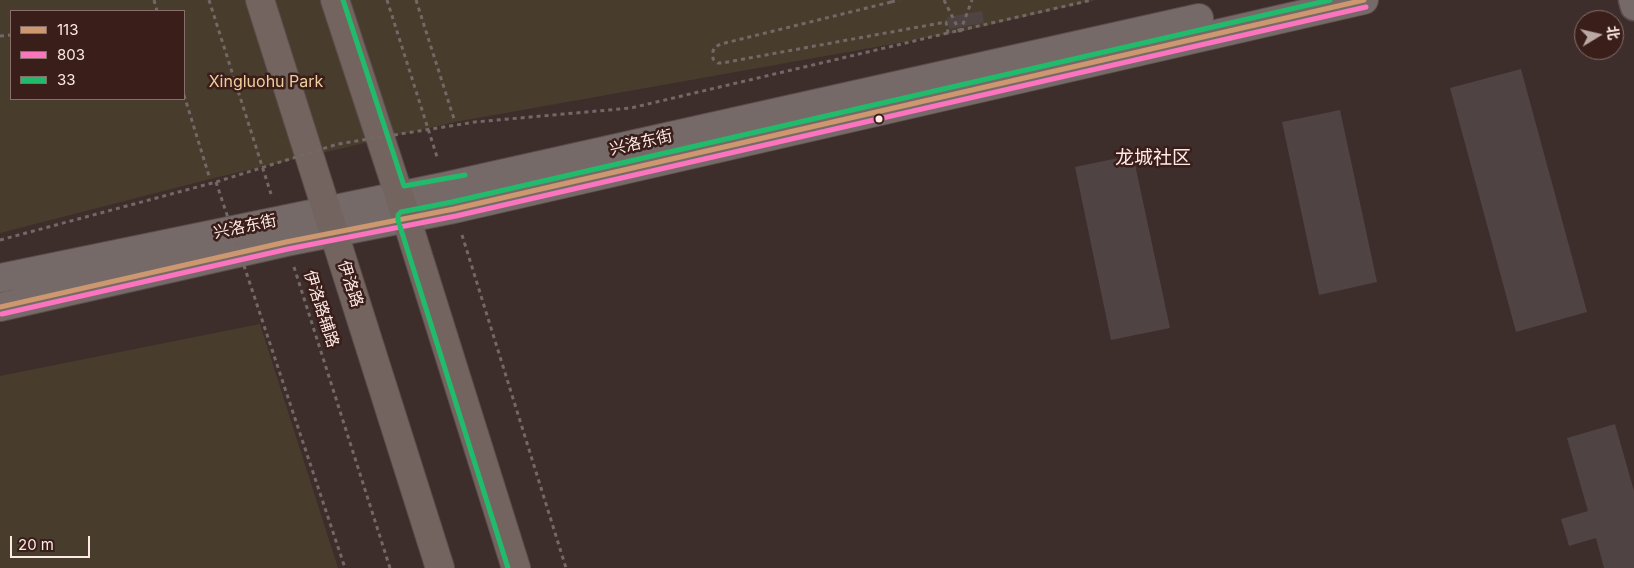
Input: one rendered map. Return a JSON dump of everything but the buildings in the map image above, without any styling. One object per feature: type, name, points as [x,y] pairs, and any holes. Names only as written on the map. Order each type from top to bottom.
[{"type":"main road","name":"伊洛路","points":[[260,0],[440,568]]},
{"type":"main road","points":[[336,0],[516,568]]},
{"type":"street","name":"兴洛东街","points":[[450,197],[1281,0]]},
{"type":"street","name":"兴洛东街","points":[[0,278],[330,222],[1364,0]]},
{"type":"street","points":[[1632,0],[1634,7]]},
{"type":"street","name":"兴洛东街","points":[[0,307],[283,231]]},
{"type":"path","name":"伊洛路辅路","points":[[209,0],[390,568]]},
{"type":"path","points":[[387,0],[566,568]]},
{"type":"path","points":[[416,0],[455,122]]},
{"type":"path","points":[[900,0],[721,44],[715,47],[713,59],[718,63],[722,63],[946,22],[948,33]]},
{"type":"path","points":[[944,0],[960,32],[972,0]]},
{"type":"path","points":[[0,240],[216,182],[338,144],[475,122],[631,108],[1092,0]]},
{"type":"path","points":[[185,98],[210,179]]},
{"type":"path","points":[[216,182],[345,568]]},
{"type":"green space","name":"Xingluohu Park","points":[[0,0],[1096,0],[960,32],[455,122],[210,179],[0,233]]},
{"type":"green space","points":[[260,324],[338,568],[0,568],[0,376]]},
{"type":"transit line","name":"33","points":[[343,0],[404,186],[465,175]]},
{"type":"transit line","name":"33","points":[[508,568],[398,220],[398,215],[401,212],[452,202],[1330,0]]},
{"type":"transit line","name":"113","points":[[0,307],[286,242],[454,209],[1364,0]]},
{"type":"transit line","name":"803","points":[[2,314],[288,249],[456,216],[1366,7]]},
{"type":"district","name":"龙城社区","points":[[1153,158]]}]
